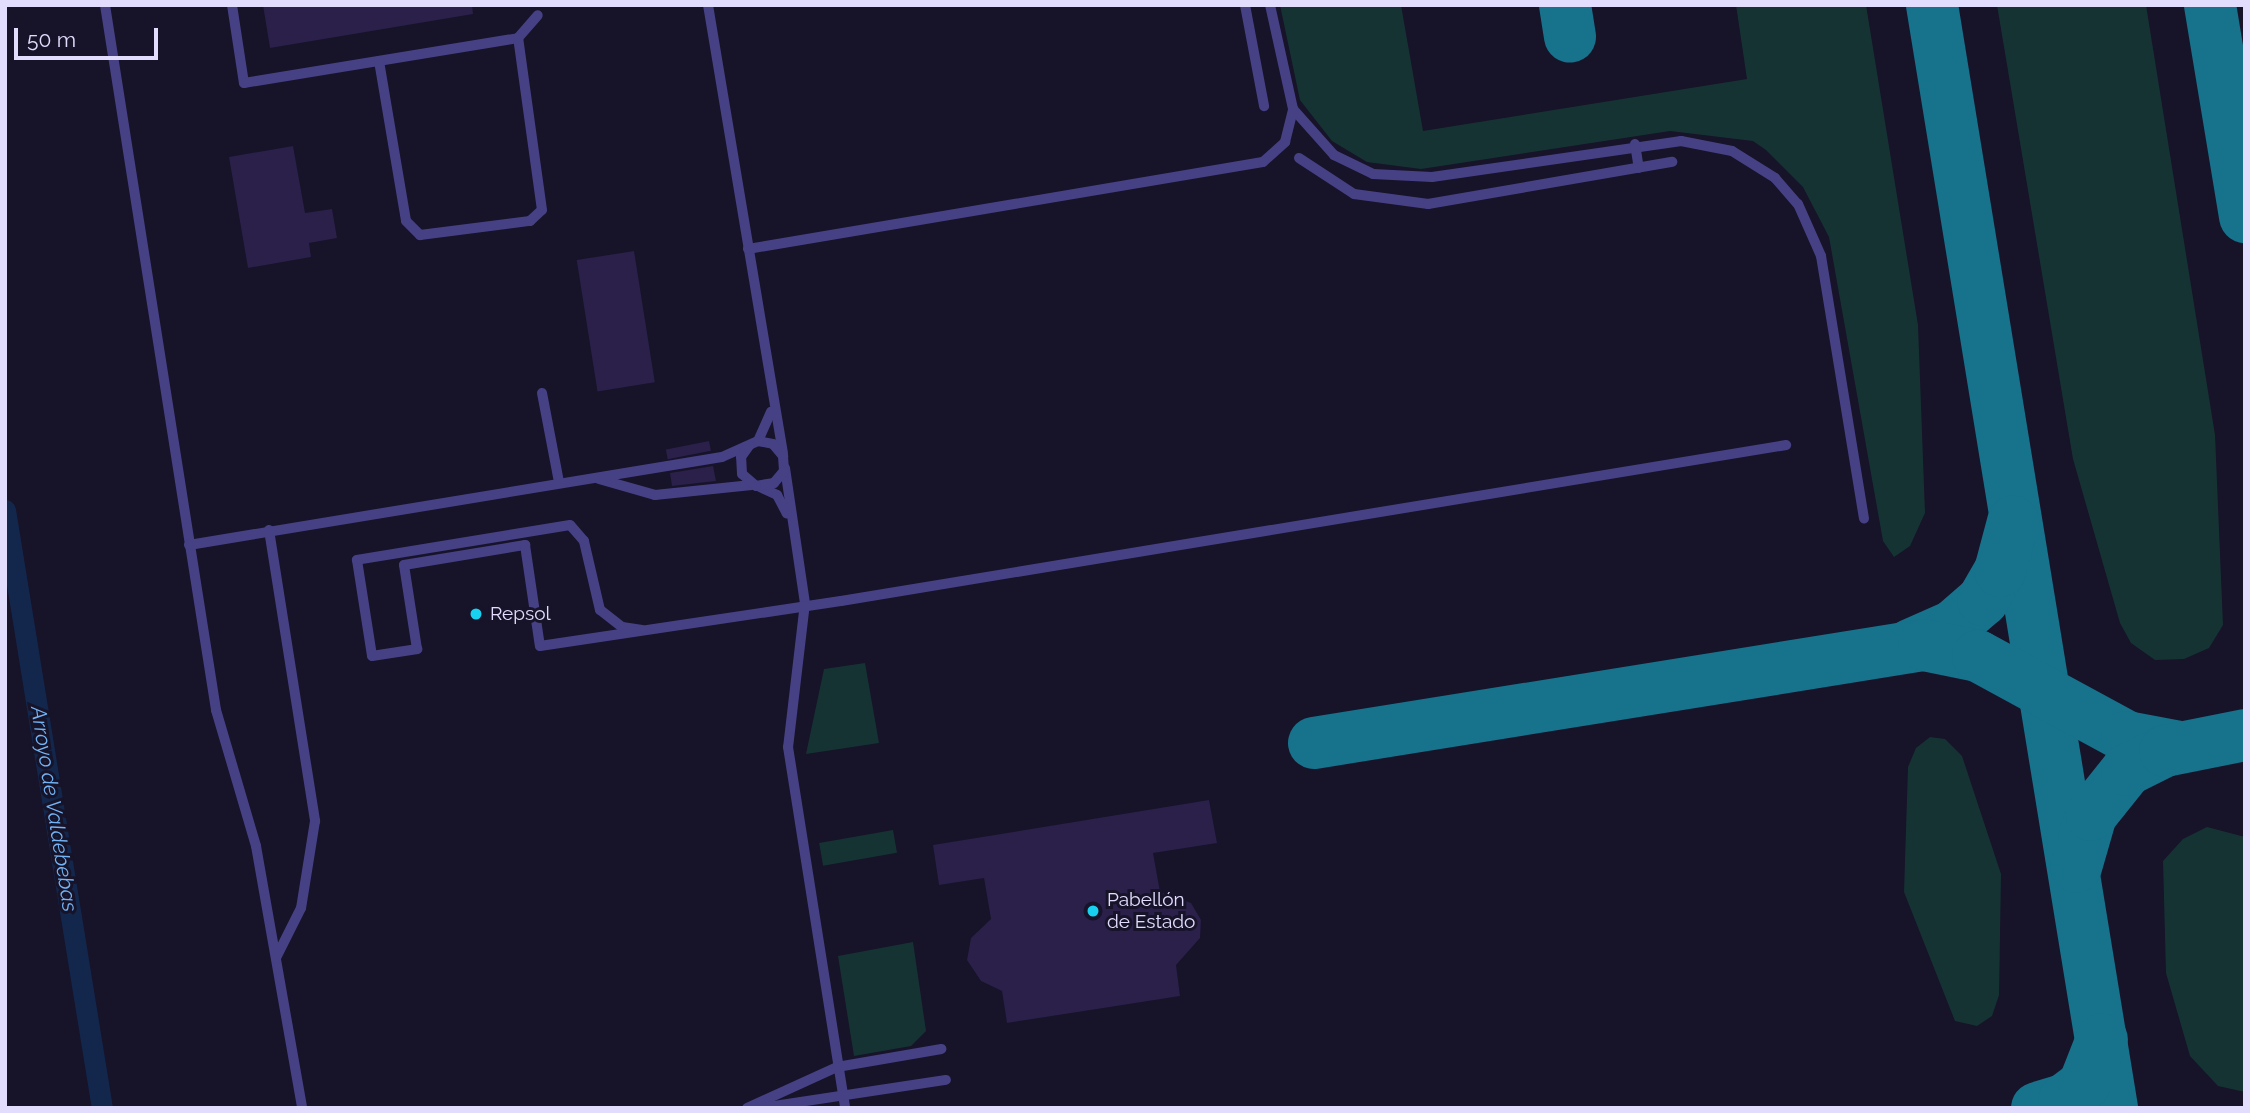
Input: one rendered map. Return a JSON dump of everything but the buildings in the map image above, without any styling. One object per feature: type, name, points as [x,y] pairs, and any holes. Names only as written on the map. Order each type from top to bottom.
[{"type":"lane","points":[[105,5],[216,710],[256,846],[302,1108]]},
{"type":"lane","points":[[232,5],[244,83],[518,38],[538,15]]},
{"type":"lane","points":[[708,5],[772,401],[784,458],[805,603],[788,747],[845,1108]]},
{"type":"lane","points":[[1245,5],[1264,106]]},
{"type":"lane","points":[[748,248],[1263,162],[1285,142],[1293,109],[1270,5]]},
{"type":"lane","points":[[379,61],[406,221],[420,235],[530,221],[542,210],[518,38]]},
{"type":"lane","points":[[1293,109],[1346,163],[1400,179],[1635,144],[1681,141],[1732,151],[1775,178],[1798,204],[1821,256],[1864,519]]},
{"type":"lane","points":[[1635,144],[1639,168]]},
{"type":"lane","points":[[1299,158],[1354,194],[1414,204],[1672,162]]},
{"type":"lane","points":[[542,394],[559,482]]},
{"type":"lane","points":[[772,401],[769,425],[753,444],[740,470],[758,486],[780,499],[793,531]]},
{"type":"lane","points":[[189,545],[722,457],[753,444],[774,444],[784,458]]},
{"type":"lane","points":[[642,630],[622,626],[600,610],[584,541],[570,526],[357,560],[372,656],[417,649],[404,565],[525,545],[541,646],[642,630],[805,603],[1786,445]]},
{"type":"lane","points":[[588,477],[655,495],[758,486],[778,480],[784,458]]},
{"type":"lane","points":[[269,530],[316,821],[301,908],[276,958]]},
{"type":"lane","points":[[747,1108],[837,1067],[942,1049]]},
{"type":"lane","points":[[760,1108],[947,1080]]},
{"type":"green space","points":[[1280,5],[1401,5],[1423,131],[1747,79],[1736,5],[1866,5],[1918,325],[1925,513],[1910,546],[1894,557],[1883,541],[1829,237],[1803,187],[1766,150],[1753,141],[1670,131],[1421,169],[1367,162],[1332,141],[1300,100]]},
{"type":"green space","points":[[1997,5],[2146,5],[2215,435],[2223,625],[2209,648],[2184,659],[2155,660],[2131,643],[2120,623],[2073,459]]},
{"type":"green space","points":[[865,663],[879,743],[806,754],[824,669]]},
{"type":"green space","points":[[1930,737],[1945,739],[1962,756],[2001,874],[1999,995],[1992,1016],[1977,1026],[1955,1021],[1904,892],[1908,767],[1916,748]]},
{"type":"green space","points":[[2207,827],[2245,837],[2245,1092],[2218,1086],[2190,1056],[2166,973],[2163,861],[2183,839]]},
{"type":"green space","points":[[893,830],[897,853],[823,866],[819,843]]},
{"type":"green space","points":[[913,942],[926,1031],[911,1046],[854,1056],[838,956]]},
{"type":"waterway","name":"Arroyo de Valdebebas","points":[[5,510],[102,1108]]},
{"type":"taxiway","points":[[1565,5],[1570,37]]},
{"type":"taxiway","points":[[1932,5],[2112,1108]]},
{"type":"taxiway","points":[[2210,5],[2245,217]]},
{"type":"taxiway","points":[[1910,645],[1953,626],[1983,600],[2000,571],[2013,522]]},
{"type":"taxiway","points":[[1314,743],[1924,645],[1978,656],[2127,737],[2180,747]]},
{"type":"taxiway","points":[[2076,867],[2091,815],[2127,770],[2165,751],[2245,735]]},
{"type":"taxiway","points":[[2037,1108],[2064,1100],[2084,1085],[2102,1039]]},
{"type":"place","name":"Repsol","points":[[476,614]]},
{"type":"place","name":"Pabellón de Estado","points":[[1093,911]]}]
